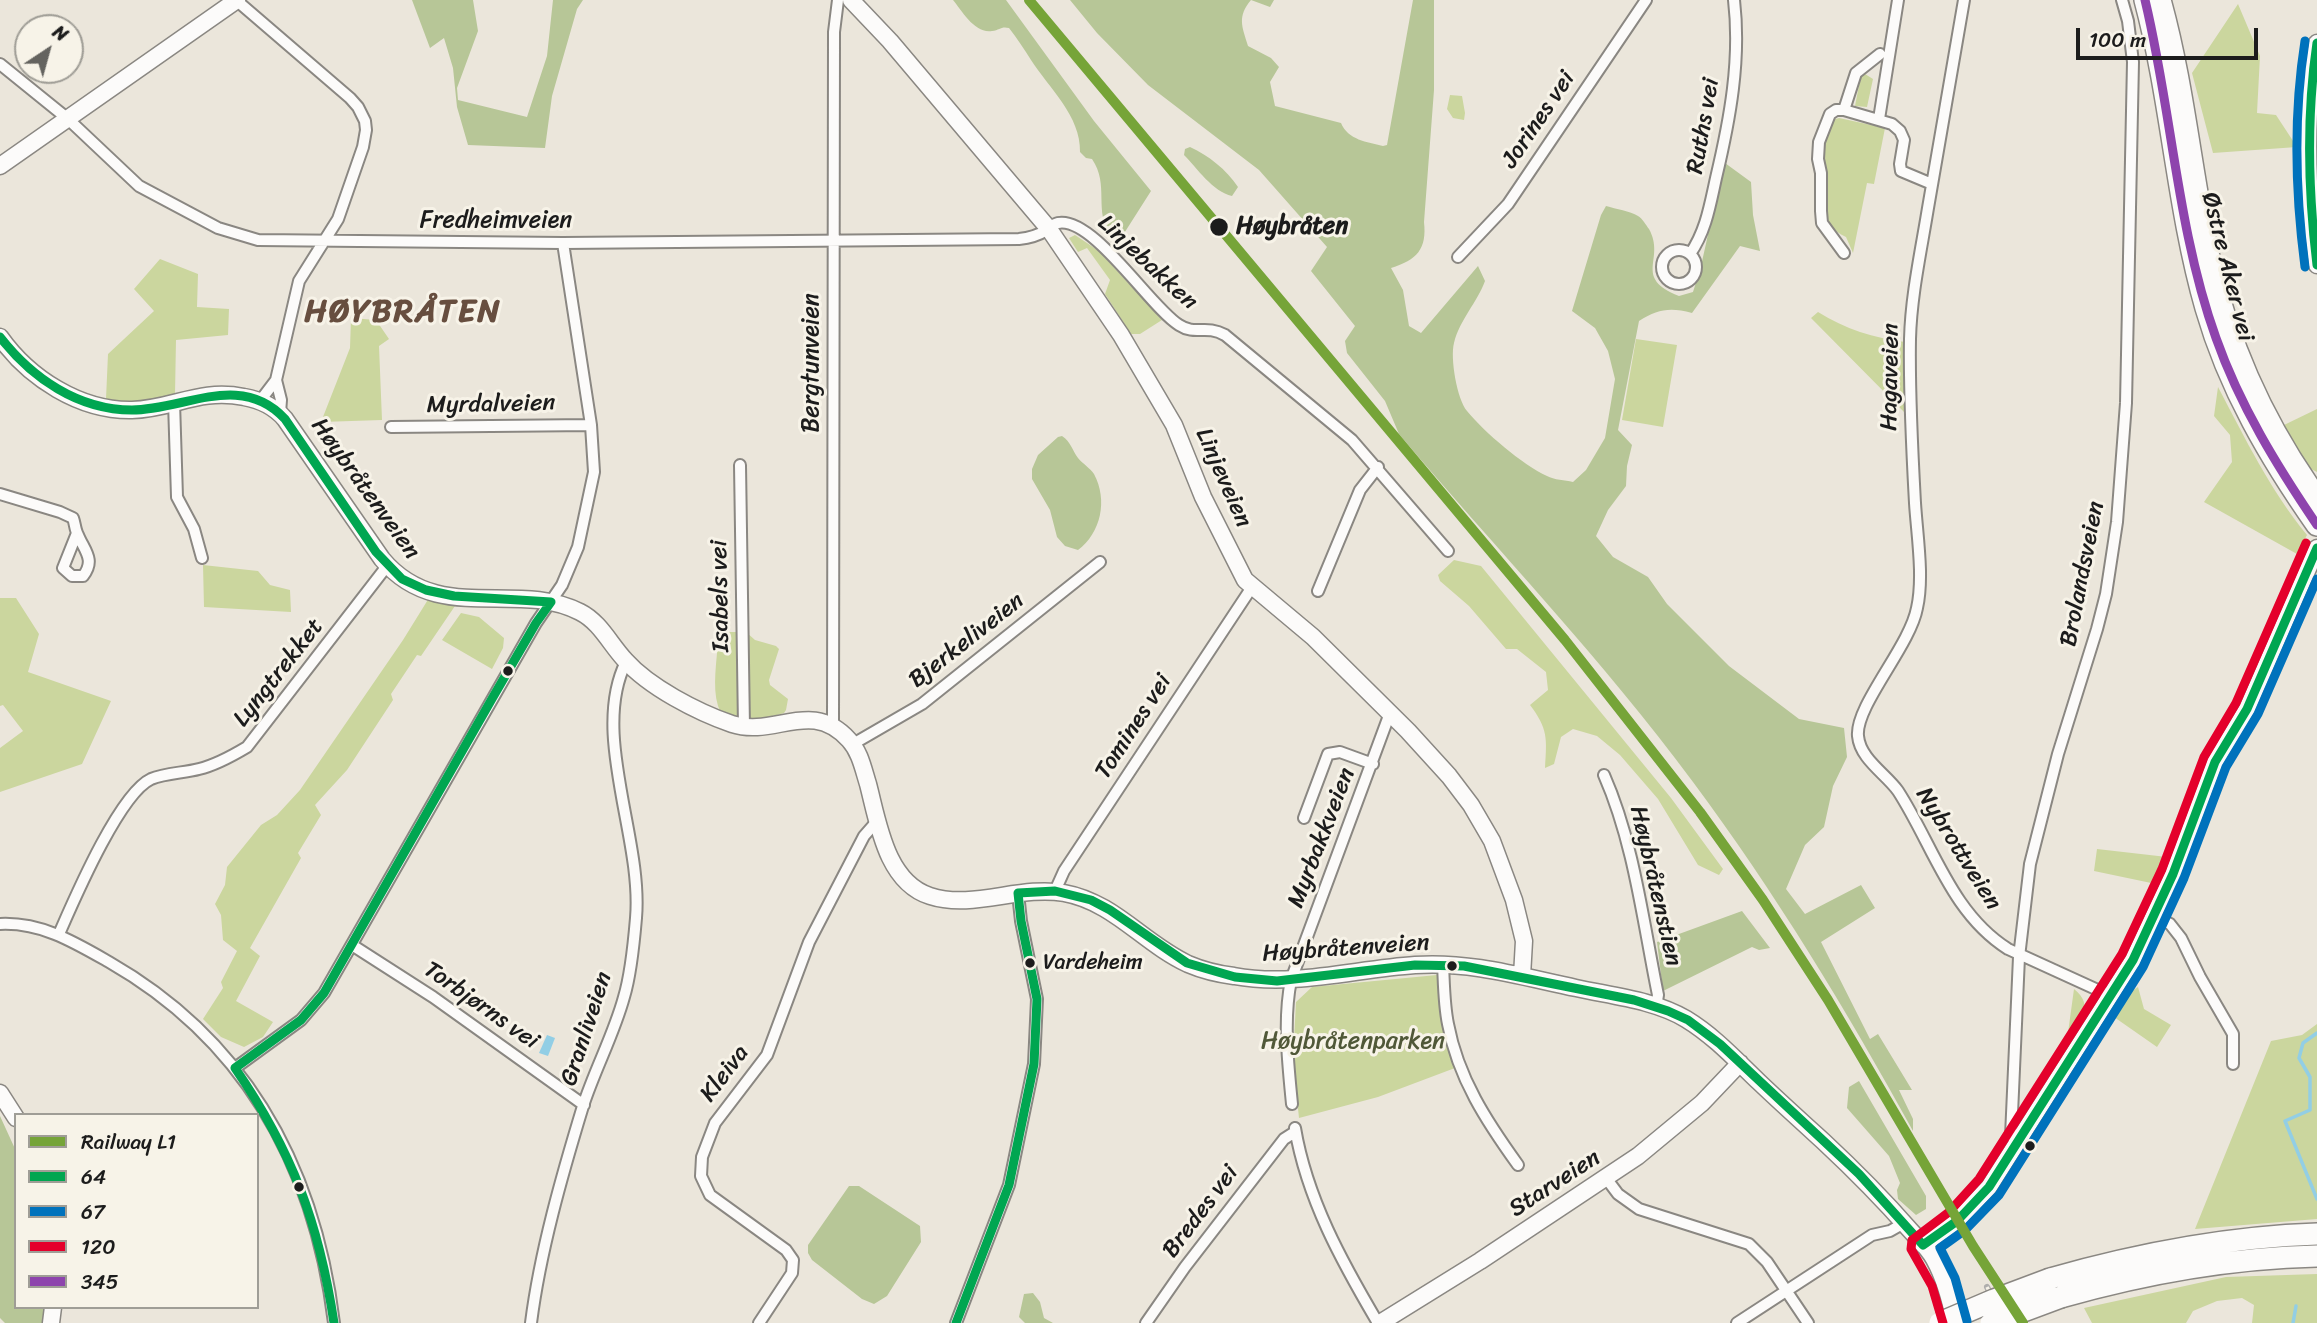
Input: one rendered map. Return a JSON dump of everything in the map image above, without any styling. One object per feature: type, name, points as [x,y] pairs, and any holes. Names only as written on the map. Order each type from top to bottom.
[{"type":"highway","name":"Østre Aker vei","points":[[2145,0],[2164,90],[2190,243],[2213,332],[2251,421],[2280,471],[2317,525]]},
{"type":"highway","name":"Østre Aker vei","points":[[2161,0],[2176,66],[2205,236],[2228,326],[2265,414],[2317,498]]},
{"type":"highway","points":[[1991,1323],[2055,1288],[2121,1259],[2244,1239],[2317,1234]]},
{"type":"highway","points":[[1941,1323],[2055,1288],[2244,1260],[2317,1256]]},
{"type":"street","name":"Bergtunveien","points":[[833,727],[832,240],[834,32],[838,0]]},
{"type":"street","name":"Linjeveien","points":[[851,0],[890,41],[1049,229],[1121,335],[1174,425],[1203,497],[1245,580],[1313,637],[1390,713],[1450,776],[1471,805],[1492,841],[1508,882],[1522,931],[1522,976]]},
{"type":"street","name":"Jorines vei","points":[[1458,257],[1508,204],[1646,0]]},
{"type":"street","name":"Ruths vei","points":[[1690,254],[1703,231],[1729,125],[1736,52],[1734,0]]},
{"type":"street","points":[[1879,119],[1898,0]]},
{"type":"street","name":"Hagaveien","points":[[1859,743],[1859,726],[1868,703],[1902,648],[1917,608],[1919,574],[1912,450],[1910,336],[1932,184],[1964,0]]},
{"type":"street","name":"Brolandsveien","points":[[2018,1144],[2011,1136],[2019,955],[2030,864],[2050,780],[2106,594],[2117,522],[2126,403],[2133,62],[2128,21],[2122,0]]},
{"type":"street","points":[[0,166],[232,1],[341,89],[358,107],[365,121],[365,139],[338,219],[299,281],[276,380],[260,401]]},
{"type":"street","points":[[2317,43],[2310,94],[2309,135],[2317,265]]},
{"type":"street","points":[[1844,110],[1856,73],[1880,54]]},
{"type":"street","name":"Fredheimveien","points":[[0,64],[68,119],[139,186],[218,228],[258,240],[563,243],[1019,239],[1049,229]]},
{"type":"street","points":[[1844,253],[1822,223],[1819,142],[1830,114],[1836,110],[1844,110],[1892,124],[1900,131],[1904,140],[1899,164],[1901,171],[1932,184]]},
{"type":"street","name":"Linjebakken","points":[[1049,229],[1056,223],[1066,224],[1093,238],[1113,255],[1173,321],[1187,329],[1209,328],[1225,335],[1352,440],[1448,551]]},
{"type":"street","points":[[234,1068],[282,1036],[310,1012],[324,993],[536,623],[562,585],[578,547],[594,472],[592,425],[563,243]]},
{"type":"street","name":"Høybråtenveien","points":[[1,342],[32,373],[60,390],[110,408],[134,410],[218,394],[260,401],[280,413],[387,566],[409,583],[443,594],[481,599],[551,602],[586,615],[626,662],[645,678],[723,720],[744,727],[807,719],[833,727],[853,744],[862,763],[888,851],[898,872],[920,892],[940,898],[962,900],[1055,891],[1079,896],[1102,905],[1196,967],[1250,979],[1291,980],[1443,964],[1522,976],[1656,1007],[1688,1020],[1740,1063],[1859,1174],[1904,1223],[1934,1259],[1949,1297],[1955,1323]]},
{"type":"street","points":[[276,380],[281,400],[280,413]]},
{"type":"street","points":[[174,402],[177,497],[194,529],[202,558]]},
{"type":"street","name":"Myrdalveien","points":[[391,427],[592,425]]},
{"type":"street","name":"Isabels vei","points":[[740,465],[744,727]]},
{"type":"street","points":[[1318,591],[1360,490],[1378,467]]},
{"type":"street","points":[[0,494],[73,518],[77,533]]},
{"type":"street","points":[[1923,1245],[1967,1212],[1989,1187],[2133,960],[2155,916],[2215,762],[2247,709],[2316,550]]},
{"type":"street","name":"Bjerkeliveien","points":[[853,744],[922,704],[1100,562]]},
{"type":"street","name":"Lyngtrekket","points":[[59,934],[85,873],[139,787],[153,779],[202,768],[247,747],[387,566]]},
{"type":"street","name":"Tomines vei","points":[[1055,891],[1064,871],[1252,586]]},
{"type":"street","name":"Granliveien","points":[[531,1323],[553,1215],[583,1105],[625,996],[636,917],[636,871],[614,752],[615,689],[626,662]]},
{"type":"street","name":"Myrbakkveien","points":[[1292,1104],[1287,1046],[1291,980],[1390,713]]},
{"type":"street","name":"Nybrottveien","points":[[1859,743],[1874,765],[1896,788],[1965,910],[1994,940],[2019,955],[2111,996]]},
{"type":"street","points":[[1304,818],[1328,754],[1340,752],[1373,764]]},
{"type":"street","name":"Høybråtenstien","points":[[1604,775],[1616,804],[1629,857],[1658,995],[1656,1007]]},
{"type":"street","name":"Kleiva","points":[[759,1323],[792,1273],[793,1260],[786,1250],[710,1195],[701,1175],[702,1157],[715,1123],[767,1055],[808,942],[864,836],[878,820]]},
{"type":"street","points":[[956,1323],[1009,1185],[1034,1064],[1037,999],[1018,893]]},
{"type":"street","points":[[2155,916],[2177,931],[2233,1034],[2233,1064]]},
{"type":"street","points":[[0,924],[20,923],[59,934],[125,971],[181,1013],[234,1068],[271,1122],[301,1183],[319,1237],[334,1323]]},
{"type":"street","name":"Torbjørns vei","points":[[352,945],[433,997],[583,1105]]},
{"type":"street","points":[[1443,964],[1448,1024],[1466,1083],[1478,1106],[1518,1165]]},
{"type":"street","name":"Starveien","points":[[1379,1323],[1606,1178],[1668,1133],[1740,1063]]},
{"type":"street","points":[[0,1093],[14,1115]]},
{"type":"street","name":"Bredes vei","points":[[1146,1323],[1242,1192],[1295,1129],[1309,1184],[1325,1223],[1379,1323]]},
{"type":"street","points":[[1606,1178],[1625,1201],[1639,1209],[1749,1244],[1761,1255],[1808,1323]]},
{"type":"street","points":[[1737,1323],[1872,1235],[1890,1231],[1904,1223]]},
{"type":"green space","points":[[412,0],[473,0],[478,31],[457,88],[458,100],[527,117],[547,56],[553,0],[583,0],[577,9],[552,96],[545,148],[468,145],[457,107],[453,68],[444,38],[430,48]]},
{"type":"green space","points":[[953,0],[1006,0],[1094,121],[1151,191],[1123,235],[1111,235],[1106,226],[1097,169],[1092,159],[1086,158],[1080,152],[1079,139],[1070,114],[1015,36],[1009,28],[992,31],[980,29]]},
{"type":"green space","points":[[1070,0],[1251,0],[1242,17],[1243,27],[1248,46],[1271,58],[1279,67],[1270,82],[1275,106],[1341,123],[1353,137],[1383,146],[1387,145],[1413,0],[1434,0],[1434,90],[1424,239],[1414,257],[1391,268],[1403,290],[1409,326],[1421,333],[1478,266],[1485,281],[1460,326],[1453,350],[1455,378],[1460,397],[1467,411],[1493,438],[1537,471],[1553,478],[1573,482],[1586,470],[1605,438],[1615,379],[1608,351],[1595,328],[1572,311],[1606,206],[1631,213],[1642,220],[1653,240],[1653,275],[1665,289],[1679,296],[1693,292],[1725,163],[1751,182],[1753,215],[1760,251],[1740,246],[1692,313],[1664,310],[1639,321],[1618,430],[1632,445],[1626,486],[1608,510],[1596,536],[1613,557],[1648,577],[1667,604],[1729,666],[1799,719],[1844,728],[1847,757],[1833,786],[1824,827],[1805,845],[1786,889],[1805,914],[1861,885],[1875,908],[1821,942],[1870,1039],[1878,1034],[1912,1090],[1899,1090],[1913,1119],[1913,1131],[1809,953],[1753,866],[1693,782],[1623,692],[1399,434],[1385,401],[1347,353],[1345,341],[1355,326],[1311,271],[1327,247],[1259,170],[1148,85],[1097,33]]},
{"type":"green space","points":[[1251,0],[1274,0],[1270,7]]},
{"type":"green space","points":[[2238,4],[2260,56],[2257,113],[2276,115],[2297,147],[2213,153],[2192,73]]},
{"type":"green space","points":[[1865,74],[1873,79],[1867,107],[1855,106],[1861,75]]},
{"type":"green space","points":[[1450,95],[1462,96],[1464,120],[1453,118],[1447,109]]},
{"type":"green space","points":[[1839,118],[1885,128],[1874,184],[1867,183],[1853,253],[1846,237],[1831,226],[1826,210],[1827,174],[1822,149],[1829,121]]},
{"type":"green space","points":[[1190,147],[1228,174],[1238,187],[1232,196],[1212,185],[1184,155],[1185,149]]},
{"type":"green space","points":[[1075,235],[1099,251],[1162,320],[1140,334],[1131,334],[1105,294],[1110,280],[1087,248],[1078,252],[1069,238]]},
{"type":"green space","points":[[160,259],[198,274],[197,307],[229,309],[228,335],[176,340],[175,394],[127,404],[106,399],[108,354],[154,311],[134,289]]},
{"type":"green space","points":[[1818,312],[1860,332],[1905,342],[1905,413],[1811,318]]},
{"type":"green space","points":[[351,318],[376,320],[389,339],[379,346],[382,420],[321,422],[350,348]]},
{"type":"green space","points":[[1636,339],[1677,345],[1663,427],[1622,420]]},
{"type":"green space","points":[[2218,387],[2270,482],[2307,535],[2297,554],[2204,502],[2232,462],[2230,435],[2214,416]]},
{"type":"green space","points":[[2317,409],[2317,472],[2309,468],[2284,425]]},
{"type":"green space","points":[[1062,436],[1094,474],[1101,494],[1097,525],[1086,543],[1078,550],[1065,546],[1057,537],[1050,510],[1032,479],[1032,469],[1038,455]]},
{"type":"green space","points":[[1454,560],[1481,566],[1671,798],[1723,869],[1719,875],[1698,865],[1658,799],[1620,755],[1597,736],[1573,729],[1561,737],[1554,764],[1545,768],[1545,734],[1530,705],[1548,690],[1546,672],[1517,649],[1506,649],[1469,606],[1440,581],[1438,575]]},
{"type":"green space","points":[[203,565],[258,571],[270,585],[290,590],[291,612],[204,607]]},
{"type":"green space","points":[[0,598],[16,598],[39,634],[28,672],[111,701],[82,764],[0,792],[0,748],[23,731],[3,705],[0,706]]},
{"type":"green space","points":[[429,598],[457,603],[391,694],[393,700],[347,770],[315,805],[321,815],[298,853],[301,858],[250,948],[260,956],[236,1001],[273,1022],[263,1037],[244,1047],[221,1037],[203,1019],[223,988],[221,982],[237,951],[223,940],[221,915],[215,904],[225,885],[227,867],[261,825],[277,815],[300,790]]},
{"type":"green space","points":[[461,613],[479,617],[504,638],[503,648],[492,669],[442,640]]},
{"type":"green space","points":[[728,632],[746,632],[755,640],[779,649],[769,680],[770,685],[788,699],[784,713],[738,719],[722,713],[716,698],[716,665],[718,640]]},
{"type":"green space","points":[[2097,849],[2167,857],[2156,884],[2094,871]]},
{"type":"green space","points":[[1742,911],[1770,948],[1759,950],[1752,947],[1663,991],[1657,942]]},
{"type":"green space","name":"Høybråtenparken","points":[[1437,975],[1440,978],[1444,1024],[1455,1068],[1378,1097],[1299,1118],[1293,1060],[1296,1002],[1312,987]]},
{"type":"green space","points":[[2138,987],[2144,1009],[2171,1025],[2157,1047],[2114,1017],[2124,996]]},
{"type":"green space","points":[[2074,989],[2081,996],[2085,1008],[2067,1040]]},
{"type":"green space","points":[[2317,1024],[2317,1219],[2195,1229],[2271,1041],[2302,1035]]},
{"type":"green space","points":[[1859,1081],[1926,1196],[1926,1209],[1916,1215],[1898,1199],[1897,1190],[1900,1183],[1889,1156],[1847,1108],[1849,1087]]},
{"type":"green space","points":[[0,1116],[14,1147],[14,1309],[52,1309],[49,1323],[5,1323],[0,1318]]},
{"type":"green space","points":[[849,1186],[859,1186],[920,1226],[921,1242],[887,1296],[874,1304],[862,1299],[812,1260],[808,1253],[808,1245]]},
{"type":"green space","points":[[2317,1274],[2317,1323],[2252,1323],[2254,1305],[2242,1298],[2217,1301],[2193,1311],[2186,1323],[2092,1323],[2084,1308],[2226,1277]]},
{"type":"green space","points":[[1033,1293],[1040,1302],[1044,1318],[1053,1323],[1025,1323],[1019,1317],[1024,1294]]},
{"type":"water","points":[[547,1035],[555,1038],[548,1056],[539,1053]]},
{"type":"waterway","points":[[2317,1033],[2303,1043],[2299,1058],[2310,1077],[2310,1110],[2285,1121],[2317,1199]]},
{"type":"waterway","points":[[2293,1323],[2296,1306]]},
{"type":"railway","points":[[1987,1287],[2006,1323]]},
{"type":"rail line","name":"L1","points":[[1029,0],[1565,640],[1700,812],[1763,900],[1828,1000],[1973,1246],[2023,1323]]},
{"type":"transit line","name":"345","points":[[2145,0],[2192,255],[2216,338],[2236,388],[2260,435],[2317,525]]},
{"type":"transit line","name":"67","points":[[2305,41],[2297,154],[2305,267]]},
{"type":"transit line","name":"64","points":[[2317,43],[2311,99],[2310,154],[2317,265]]},
{"type":"transit line","name":"64","points":[[0,337],[27,366],[58,389],[75,398],[112,409],[152,408],[231,395],[250,397],[268,405],[285,419],[376,552],[402,579],[426,590],[454,596],[551,602],[493,697],[324,993],[301,1020],[235,1068],[272,1129],[300,1189],[320,1253],[334,1323]]},
{"type":"transit line","name":"120","points":[[1943,1323],[1932,1286],[1911,1249],[1912,1240],[1949,1212],[1979,1179],[2122,954],[2162,869],[2204,757],[2236,703],[2306,543]]},
{"type":"transit line","name":"64","points":[[956,1323],[1009,1185],[1034,1064],[1037,999],[1018,893],[1055,891],[1091,900],[1187,963],[1235,977],[1277,981],[1415,965],[1464,966],[1634,1000],[1668,1011],[1688,1020],[1720,1044],[1859,1174],[1923,1245],[1957,1221],[1989,1187],[2133,960],[2173,874],[2215,762],[2247,709],[2317,548]]},
{"type":"transit line","name":"67","points":[[1967,1321],[1955,1278],[1940,1248],[1965,1230],[1999,1195],[2143,967],[2184,878],[2226,767],[2258,714],[2317,579]]},
{"type":"place","name":"Høybråten","points":[[1219,227]]},
{"type":"place","name":"Vardeheim","points":[[1030,963]]},
{"type":"district","name":"HØYBRÅTEN","points":[[403,313]]}]
